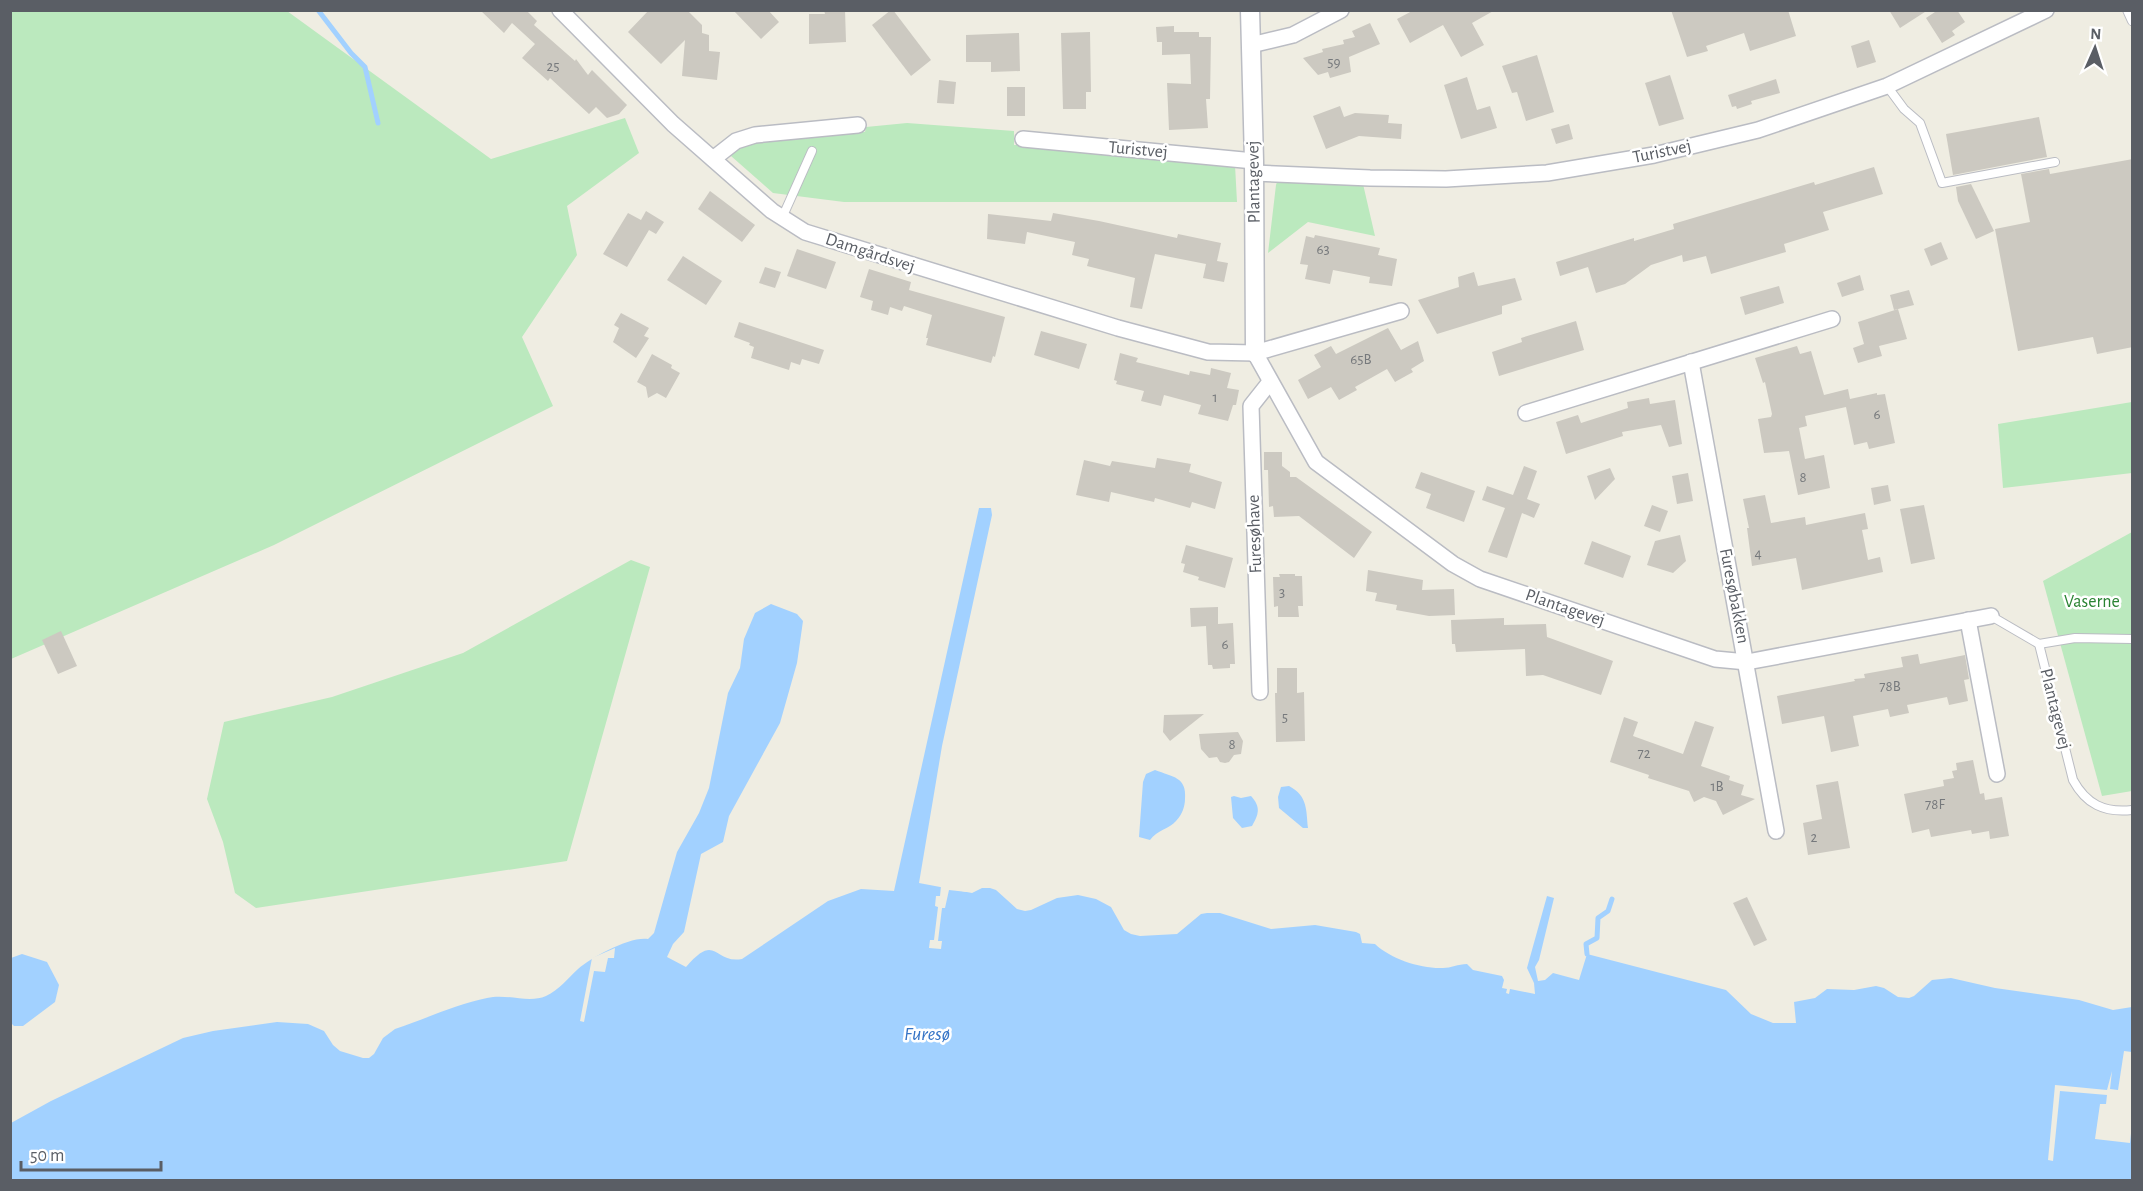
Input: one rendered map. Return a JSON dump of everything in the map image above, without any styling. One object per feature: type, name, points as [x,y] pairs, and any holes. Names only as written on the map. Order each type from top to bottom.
[{"type":"street","name":"Damgårdsvej","points":[[560,10],[674,124],[772,212],[805,232],[1118,328],[1208,352],[1256,353]]},
{"type":"street","name":"Plantagevej","points":[[1250,10],[1256,353],[1316,462],[1453,564],[1480,579],[1714,659],[1747,662],[1991,616]]},
{"type":"street","points":[[1251,45],[1293,35],[1341,10]]},
{"type":"street","name":"Turistvej","points":[[1023,139],[1254,167],[1370,178],[1446,179],[1547,172],[1654,155],[1758,130],[1887,86],[2046,10]]},
{"type":"street","points":[[713,159],[736,141],[755,135],[858,125]]},
{"type":"street","points":[[1256,353],[1401,311]]},
{"type":"street","points":[[1526,413],[1832,319]]},
{"type":"street","name":"Furesøbakken","points":[[1691,363],[1776,831]]},
{"type":"street","name":"Furesøhave","points":[[1260,692],[1251,406],[1270,382]]},
{"type":"street","points":[[1968,621],[1997,774]]},
{"type":"lane","points":[[2127,10],[2133,21]]},
{"type":"lane","points":[[1887,86],[1904,109],[1920,123],[1942,183],[2055,162]]},
{"type":"lane","points":[[782,218],[812,151]]},
{"type":"lane","name":"Plantagevej","points":[[1991,616],[2039,644],[2073,780],[2081,795],[2100,807],[2133,810]]},
{"type":"lane","points":[[2039,644],[2075,638],[2133,639]]},
{"type":"green space","points":[[11,11],[287,11],[491,159],[625,118],[639,153],[567,206],[577,255],[522,337],[553,406],[274,545],[11,659]]},
{"type":"green space","points":[[907,123],[1014,131],[1014,145],[1235,165],[1237,202],[844,202],[773,193],[731,156],[736,146],[812,132],[865,132],[866,127]]},
{"type":"green space","points":[[1285,180],[1363,184],[1375,236],[1308,222],[1268,253],[1276,185],[1277,182]]},
{"type":"green space","points":[[2132,402],[2132,473],[2003,488],[1998,424]]},
{"type":"green space","name":"Vaserne","points":[[2132,532],[2132,791],[2102,796],[2043,581]]},
{"type":"green space","points":[[631,560],[650,567],[567,861],[256,908],[235,893],[223,842],[207,799],[224,722],[332,697],[463,653]]},
{"type":"water","name":"Furesø","points":[[979,508],[991,508],[992,515],[942,746],[919,883],[972,893],[982,888],[990,888],[996,890],[1017,909],[1025,911],[1057,898],[1078,895],[1096,899],[1111,907],[1124,930],[1140,936],[1177,934],[1201,914],[1207,913],[1220,913],[1271,929],[1315,925],[1356,932],[1360,934],[1362,943],[1375,944],[1389,954],[1416,965],[1443,968],[1467,964],[1473,970],[1502,976],[1504,980],[1502,988],[1507,989],[1506,993],[1509,994],[1510,989],[1535,994],[1534,983],[1527,968],[1547,896],[1554,898],[1539,960],[1535,967],[1538,981],[1545,980],[1553,973],[1579,980],[1587,954],[1726,990],[1751,1014],[1773,1023],[1796,1023],[1794,1002],[1815,998],[1827,989],[1854,990],[1876,986],[1898,997],[1909,998],[1932,980],[1951,978],[1995,988],[2079,1000],[2113,1010],[2132,1007],[2132,1180],[11,1180],[11,1123],[51,1101],[183,1038],[213,1031],[277,1022],[308,1024],[324,1031],[340,1051],[369,1058],[374,1054],[383,1038],[395,1029],[487,998],[532,999],[546,996],[584,964],[602,953],[631,941],[648,939],[654,933],[677,852],[699,813],[709,788],[728,693],[740,668],[744,639],[755,613],[771,604],[797,614],[803,621],[797,663],[780,723],[729,816],[723,842],[701,854],[684,932],[673,944],[667,957],[686,967],[704,951],[710,950],[725,957],[742,959],[828,901],[861,889],[894,891]]},
{"type":"water","points":[[1155,770],[1173,776],[1181,782],[1184,786],[1185,802],[1176,821],[1150,840],[1139,837],[1143,782],[1146,774]]},
{"type":"water","points":[[1289,786],[1303,799],[1308,828],[1303,828],[1279,808],[1278,797],[1281,787]]},
{"type":"water","points":[[1251,796],[1254,800],[1258,811],[1252,826],[1242,828],[1233,818],[1231,797],[1241,798]]},
{"type":"water","points":[[22,954],[47,962],[59,985],[55,1002],[23,1026],[14,1026],[11,1023],[11,958]]},
{"type":"pier","points":[[941,886],[968,889],[967,892],[949,890],[945,908],[942,908],[938,941],[942,941],[941,949],[929,948],[930,940],[934,940],[938,907],[935,906],[936,896],[940,896]]},
{"type":"pier","points":[[615,948],[614,958],[608,958],[605,972],[594,971],[584,1022],[580,1021],[592,958]]},
{"type":"pier","points":[[2124,1051],[2132,1052],[2130,1143],[2095,1139],[2100,1104],[2106,1104],[2107,1095],[2060,1091],[2053,1161],[2048,1160],[2055,1085],[2107,1090],[2112,1071],[2110,1089],[2118,1090]]},
{"type":"building","points":[[480,10],[526,10],[537,21],[534,25],[575,61],[576,59],[588,75],[592,70],[627,105],[619,114],[607,118],[596,107],[589,114],[550,78],[548,81],[522,58],[535,44],[512,23],[504,33]]},
{"type":"building","points":[[649,10],[687,10],[702,25],[702,33],[709,35],[709,51],[720,52],[717,80],[682,76],[685,40],[661,64],[628,32]]},
{"type":"building","points":[[733,10],[768,10],[779,22],[761,39]]},
{"type":"building","points":[[824,10],[845,10],[846,42],[809,44],[809,14],[825,14]]},
{"type":"building","points":[[891,10],[931,60],[911,76],[872,25]]},
{"type":"building","points":[[1414,10],[1495,10],[1472,23],[1484,45],[1461,57],[1443,25],[1410,43],[1397,19]]},
{"type":"building","points":[[1671,10],[1788,10],[1796,36],[1750,51],[1744,33],[1706,46],[1708,51],[1687,57]]},
{"type":"building","points":[[1889,10],[1928,10],[1900,28]]},
{"type":"building","points":[[1938,10],[1957,10],[1965,22],[1952,31],[1955,35],[1942,43],[1926,18]]},
{"type":"building","points":[[1370,23],[1380,44],[1349,57],[1351,72],[1330,78],[1328,72],[1318,75],[1303,58],[1323,52],[1322,49],[1344,44],[1343,40],[1355,37],[1352,31]]},
{"type":"building","points":[[1174,26],[1174,32],[1199,32],[1199,37],[1211,37],[1210,99],[1206,99],[1208,128],[1169,130],[1167,83],[1191,84],[1190,54],[1162,55],[1162,42],[1157,42],[1156,27]]},
{"type":"building","points":[[1090,32],[1091,92],[1086,92],[1086,109],[1063,109],[1061,33]]},
{"type":"building","points":[[1019,33],[1020,71],[991,72],[991,62],[966,62],[966,35]]},
{"type":"building","points":[[1869,40],[1876,62],[1857,68],[1851,46]]},
{"type":"building","points":[[1537,55],[1554,112],[1526,121],[1517,92],[1512,93],[1502,66]]},
{"type":"building","points":[[1670,75],[1684,119],[1659,126],[1645,83]]},
{"type":"building","points":[[1467,77],[1477,110],[1490,106],[1497,128],[1461,139],[1444,85]]},
{"type":"building","points":[[1776,79],[1780,93],[1751,101],[1752,104],[1737,109],[1736,106],[1732,107],[1728,95]]},
{"type":"building","points":[[939,80],[956,82],[954,104],[937,103]]},
{"type":"building","points":[[1007,87],[1025,87],[1025,116],[1007,116]]},
{"type":"building","points":[[1340,106],[1344,117],[1355,113],[1389,115],[1388,123],[1402,124],[1401,139],[1359,136],[1326,149],[1313,116]]},
{"type":"building","points":[[2039,117],[2047,157],[1953,175],[1946,134]]},
{"type":"building","points":[[1569,124],[1573,139],[1556,144],[1551,129]]},
{"type":"building","points":[[2133,159],[2133,347],[2097,354],[2093,337],[2018,351],[1995,229],[2030,222],[2021,174],[2049,169],[2050,174]]},
{"type":"building","points":[[1874,167],[1883,194],[1823,212],[1829,230],[1784,244],[1786,252],[1711,274],[1706,256],[1683,262],[1682,255],[1651,265],[1625,284],[1596,293],[1588,267],[1560,276],[1556,262],[1634,238],[1634,241],[1674,229],[1673,224],[1814,182],[1815,185]]},
{"type":"building","points":[[1971,184],[1994,231],[1976,239],[1958,201],[1956,187]]},
{"type":"building","points":[[710,191],[755,225],[742,242],[698,209]]},
{"type":"building","points":[[646,211],[664,222],[656,234],[649,230],[627,267],[603,254],[628,213],[641,220]]},
{"type":"building","points":[[1053,213],[1177,238],[1178,234],[1221,243],[1217,261],[1228,263],[1224,282],[1203,278],[1206,264],[1155,254],[1142,309],[1130,307],[1135,278],[1087,266],[1089,259],[1072,255],[1075,242],[1027,232],[1025,244],[987,239],[988,214],[1051,221]]},
{"type":"building","points":[[1315,235],[1380,248],[1378,255],[1397,259],[1392,286],[1369,283],[1370,277],[1333,270],[1330,284],[1305,279],[1308,265],[1300,264],[1306,236],[1314,238]]},
{"type":"building","points":[[1941,242],[1948,259],[1931,266],[1924,249]]},
{"type":"building","points":[[797,249],[836,262],[826,289],[787,276]]},
{"type":"building","points":[[683,256],[722,281],[706,305],[667,280]]},
{"type":"building","points":[[765,267],[781,272],[775,288],[759,283]]},
{"type":"building","points":[[869,269],[911,282],[909,290],[1005,317],[995,357],[993,356],[991,363],[926,345],[932,315],[904,306],[902,311],[890,307],[888,315],[871,310],[873,301],[860,297]]},
{"type":"building","points":[[1474,272],[1478,286],[1515,278],[1522,300],[1502,306],[1502,314],[1437,334],[1418,300],[1459,287],[1458,277]]},
{"type":"building","points":[[1860,275],[1864,290],[1842,297],[1837,283]]},
{"type":"building","points":[[1779,286],[1784,303],[1745,315],[1740,297]]},
{"type":"building","points":[[1909,290],[1914,305],[1894,310],[1890,295]]},
{"type":"building","points":[[1898,309],[1907,339],[1879,346],[1882,356],[1858,363],[1853,348],[1864,344],[1858,322]]},
{"type":"building","points":[[621,313],[649,328],[644,336],[649,338],[636,358],[613,342],[619,328],[614,325]]},
{"type":"building","points":[[1576,321],[1584,350],[1499,376],[1492,352],[1522,342],[1521,338]]},
{"type":"building","points":[[739,322],[824,350],[819,364],[802,359],[800,365],[791,362],[789,370],[751,358],[754,347],[734,337]]},
{"type":"building","points":[[1388,328],[1401,350],[1418,341],[1424,361],[1411,369],[1413,372],[1395,382],[1387,369],[1355,387],[1357,390],[1339,400],[1331,387],[1308,399],[1298,380],[1321,367],[1314,355],[1331,346],[1336,354]]},
{"type":"building","points":[[1041,331],[1087,344],[1079,369],[1034,355]]},
{"type":"building","points":[[1797,346],[1800,354],[1811,351],[1824,395],[1848,389],[1850,399],[1877,393],[1877,395],[1885,394],[1895,443],[1869,449],[1867,442],[1854,445],[1846,407],[1805,416],[1807,426],[1799,428],[1805,459],[1824,455],[1830,488],[1798,495],[1789,451],[1764,453],[1758,419],[1771,417],[1772,414],[1765,382],[1763,383],[1755,358]]},
{"type":"building","points":[[1120,353],[1138,358],[1136,362],[1189,375],[1190,371],[1210,375],[1211,368],[1231,373],[1227,388],[1239,390],[1236,405],[1233,405],[1228,421],[1198,414],[1201,405],[1164,395],[1161,406],[1141,401],[1144,391],[1116,384],[1117,381],[1114,380]]},
{"type":"building","points":[[652,354],[672,365],[671,368],[680,373],[666,398],[657,393],[648,398],[646,387],[637,382]]},
{"type":"building","points":[[1649,398],[1650,404],[1675,400],[1682,444],[1669,447],[1661,425],[1622,432],[1623,436],[1566,454],[1556,422],[1578,415],[1581,423],[1628,408],[1627,402]]},
{"type":"building","points":[[1264,452],[1282,452],[1282,466],[1290,472],[1290,477],[1296,477],[1372,532],[1354,558],[1299,516],[1274,517],[1273,506],[1269,507],[1268,470],[1264,470]]},
{"type":"building","points":[[1157,458],[1191,464],[1189,472],[1222,482],[1215,509],[1192,502],[1190,508],[1155,498],[1154,502],[1111,492],[1109,502],[1076,495],[1084,460],[1110,466],[1112,461],[1155,468]]},
{"type":"building","points":[[1524,466],[1537,471],[1527,499],[1540,504],[1534,518],[1522,513],[1507,558],[1488,552],[1505,508],[1482,500],[1487,486],[1513,495]]},
{"type":"building","points":[[1610,468],[1615,479],[1595,500],[1587,476]]},
{"type":"building","points":[[1421,472],[1475,491],[1464,522],[1426,508],[1431,494],[1415,488]]},
{"type":"building","points":[[1688,473],[1693,501],[1677,504],[1672,476]]},
{"type":"building","points":[[1888,485],[1891,501],[1874,505],[1871,488]]},
{"type":"building","points":[[1765,495],[1771,523],[1805,517],[1806,525],[1865,513],[1868,529],[1862,530],[1868,560],[1880,557],[1883,572],[1802,590],[1796,558],[1752,566],[1747,528],[1749,528],[1743,499]]},
{"type":"building","points":[[1652,505],[1668,511],[1660,532],[1644,526]]},
{"type":"building","points":[[1924,505],[1935,559],[1911,564],[1900,509]]},
{"type":"building","points":[[1680,535],[1686,561],[1673,573],[1647,565],[1655,541]]},
{"type":"building","points":[[1592,541],[1631,556],[1623,578],[1584,564]]},
{"type":"building","points":[[1186,545],[1233,558],[1225,588],[1198,580],[1199,577],[1183,572],[1185,564],[1181,563]]},
{"type":"building","points":[[1368,570],[1423,580],[1422,590],[1454,589],[1455,615],[1429,616],[1396,610],[1397,605],[1375,601],[1377,593],[1366,591]]},
{"type":"building","points":[[1279,574],[1302,576],[1303,606],[1298,606],[1299,617],[1278,617],[1278,606],[1274,607],[1273,577],[1280,577]]},
{"type":"building","points":[[1218,607],[1218,624],[1233,623],[1235,664],[1230,664],[1230,668],[1213,669],[1212,665],[1208,665],[1206,626],[1191,627],[1190,608]]},
{"type":"building","points":[[1504,618],[1504,625],[1546,624],[1547,637],[1613,661],[1601,695],[1543,675],[1526,676],[1525,649],[1456,652],[1455,644],[1452,644],[1451,620]]},
{"type":"building","points":[[61,631],[77,666],[58,674],[42,640]]},
{"type":"building","points":[[1918,654],[1920,664],[1965,655],[1969,679],[1964,680],[1968,701],[1949,705],[1947,697],[1907,705],[1909,713],[1890,717],[1888,709],[1853,716],[1859,746],[1831,752],[1824,716],[1782,724],[1777,696],[1855,681],[1854,679],[1865,678],[1864,674],[1903,667],[1901,657]]},
{"type":"building","points":[[1277,668],[1297,668],[1297,693],[1304,692],[1305,741],[1276,742]]},
{"type":"building","points":[[1204,714],[1170,741],[1163,732],[1164,715]]},
{"type":"building","points":[[1624,717],[1638,722],[1633,736],[1683,754],[1695,721],[1714,727],[1701,766],[1730,776],[1729,780],[1744,785],[1741,795],[1755,799],[1723,815],[1716,801],[1704,797],[1694,802],[1689,791],[1648,778],[1649,775],[1610,762]]},
{"type":"building","points":[[1238,732],[1243,741],[1241,754],[1234,755],[1229,762],[1220,762],[1217,757],[1209,758],[1201,749],[1199,734]]},
{"type":"building","points":[[1973,760],[1980,794],[1984,793],[1985,800],[2002,797],[2009,836],[1990,839],[1989,831],[1972,834],[1971,830],[1931,837],[1929,829],[1912,833],[1904,794],[1944,786],[1943,780],[1954,778],[1952,771],[1957,770],[1956,763]]},
{"type":"building","points":[[1838,781],[1850,848],[1808,855],[1803,823],[1822,819],[1816,785]]},
{"type":"building","points":[[1747,897],[1767,940],[1754,946],[1733,903]]},
{"type":"waterway","points":[[318,10],[351,53],[365,67],[378,123]]},
{"type":"waterway","points":[[1587,954],[1586,944],[1597,938],[1598,918],[1608,911],[1612,899]]}]
